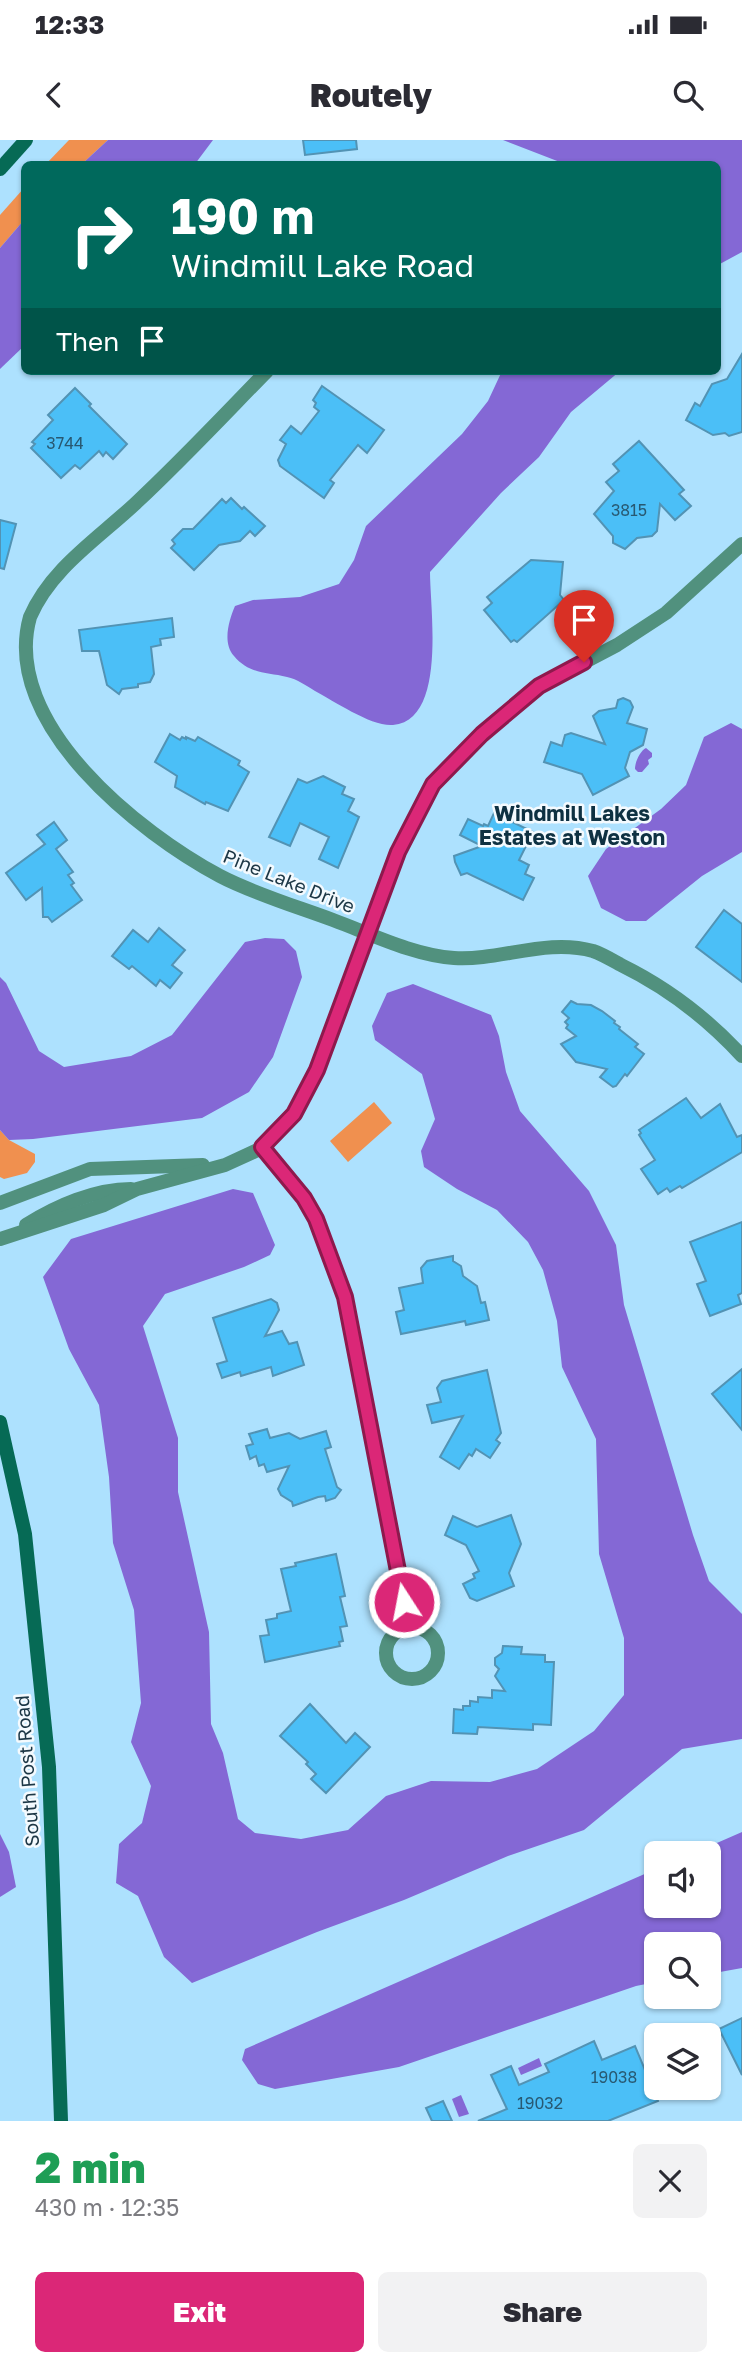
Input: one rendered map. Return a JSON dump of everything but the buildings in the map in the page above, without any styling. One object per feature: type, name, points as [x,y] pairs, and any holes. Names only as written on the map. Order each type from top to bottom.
[{"type":"street","points":[[0,169],[26,140]]},
{"type":"street","name":"Pine Lake Drive","points":[[263,375],[139,501],[56,574],[41,596],[28,620],[20,667],[33,709],[45,731],[90,785],[145,829],[222,878],[410,948],[454,958],[542,947],[593,951],[659,985],[687,1004],[713,1025],[742,1056]]},
{"type":"street","points":[[2,1239],[104,1205],[137,1189],[225,1165],[262,1147],[294,1114],[317,1070],[398,852],[433,784],[482,734],[539,686],[617,645],[666,613],[742,544]]},
{"type":"street","points":[[262,1147],[304,1198],[316,1219],[345,1297],[408,1628]]},
{"type":"street","points":[[0,1203],[90,1169],[225,1165]]},
{"type":"street","name":"South Post Road","points":[[0,1422],[25,1534],[50,1767],[61,2121]]},
{"type":"shaded area","points":[[69,140],[108,140],[85,161],[49,161]]},
{"type":"shaded area","points":[[108,140],[213,140],[197,161],[85,161]]},
{"type":"shaded area","points":[[503,140],[742,140],[742,252],[721,263],[721,161],[557,161]]},
{"type":"shaded area","points":[[21,191],[21,224],[0,248],[0,215]]},
{"type":"shaded area","points":[[21,224],[21,349],[0,369],[0,248]]},
{"type":"shaded area","points":[[500,375],[615,375],[571,412],[539,457],[501,493],[430,572],[432,660],[422,704],[410,719],[393,725],[375,722],[294,679],[258,671],[240,662],[230,651],[227,638],[235,606],[253,600],[300,597],[339,584],[354,560],[366,526],[462,434],[488,401]]},
{"type":"shaded area","points":[[731,723],[742,729],[742,852],[702,876],[646,921],[626,921],[601,908],[588,876],[606,849],[661,809],[686,785],[704,737]]},
{"type":"shaded area","points":[[646,748],[652,753],[652,757],[642,772],[638,772],[635,769],[637,760]]},
{"type":"shaded area","points":[[265,938],[284,939],[296,951],[302,977],[273,1057],[249,1092],[202,1118],[33,1139],[9,1140],[0,1130],[0,977],[6,983],[39,1051],[64,1067],[131,1056],[172,1035],[245,942]]},
{"type":"shaded area","points":[[413,984],[491,1015],[499,1036],[506,1072],[520,1111],[589,1191],[616,1245],[624,1305],[693,1535],[709,1581],[742,1614],[742,1739],[682,1749],[584,1830],[508,1856],[192,1983],[164,1957],[138,1896],[116,1883],[119,1844],[142,1823],[151,1786],[131,1742],[141,1703],[134,1610],[113,1543],[109,1477],[99,1405],[69,1349],[43,1277],[71,1239],[233,1189],[253,1193],[275,1245],[270,1255],[244,1267],[165,1294],[143,1326],[178,1438],[178,1492],[209,1632],[211,1724],[223,1753],[238,1819],[255,1833],[301,1839],[348,1830],[386,1796],[431,1781],[490,1782],[537,1769],[594,1731],[624,1695],[624,1638],[599,1554],[596,1439],[562,1367],[557,1321],[543,1270],[528,1242],[497,1210],[457,1189],[424,1167],[421,1151],[435,1119],[422,1074],[375,1040],[372,1026],[387,993]]},
{"type":"shaded area","points":[[374,1102],[392,1123],[348,1162],[330,1141]]},
{"type":"shaded area","points":[[0,1130],[9,1140],[35,1154],[35,1162],[27,1173],[4,1179],[0,1177]]},
{"type":"shaded area","points":[[742,1832],[742,1968],[721,1972],[721,1932],[644,1932],[644,1984],[399,2067],[275,2089],[258,2084],[242,2060],[245,2049],[644,1874],[644,1918],[721,1918],[721,1841]]},
{"type":"shaded area","points":[[0,1834],[9,1852],[16,1887],[0,1897]]},
{"type":"shaded area","points":[[539,2058],[542,2066],[521,2075],[518,2068]]},
{"type":"shaded area","points":[[461,2095],[469,2114],[459,2117],[452,2099]]},
{"type":"district","name":"Windmill Lakes Estates at Weston","points":[[572,826]]},
{"type":"route","points":[[404,1602],[345,1297],[316,1219],[304,1198],[262,1147],[294,1114],[317,1070],[398,852],[433,784],[482,734],[539,686],[584,662]]}]
